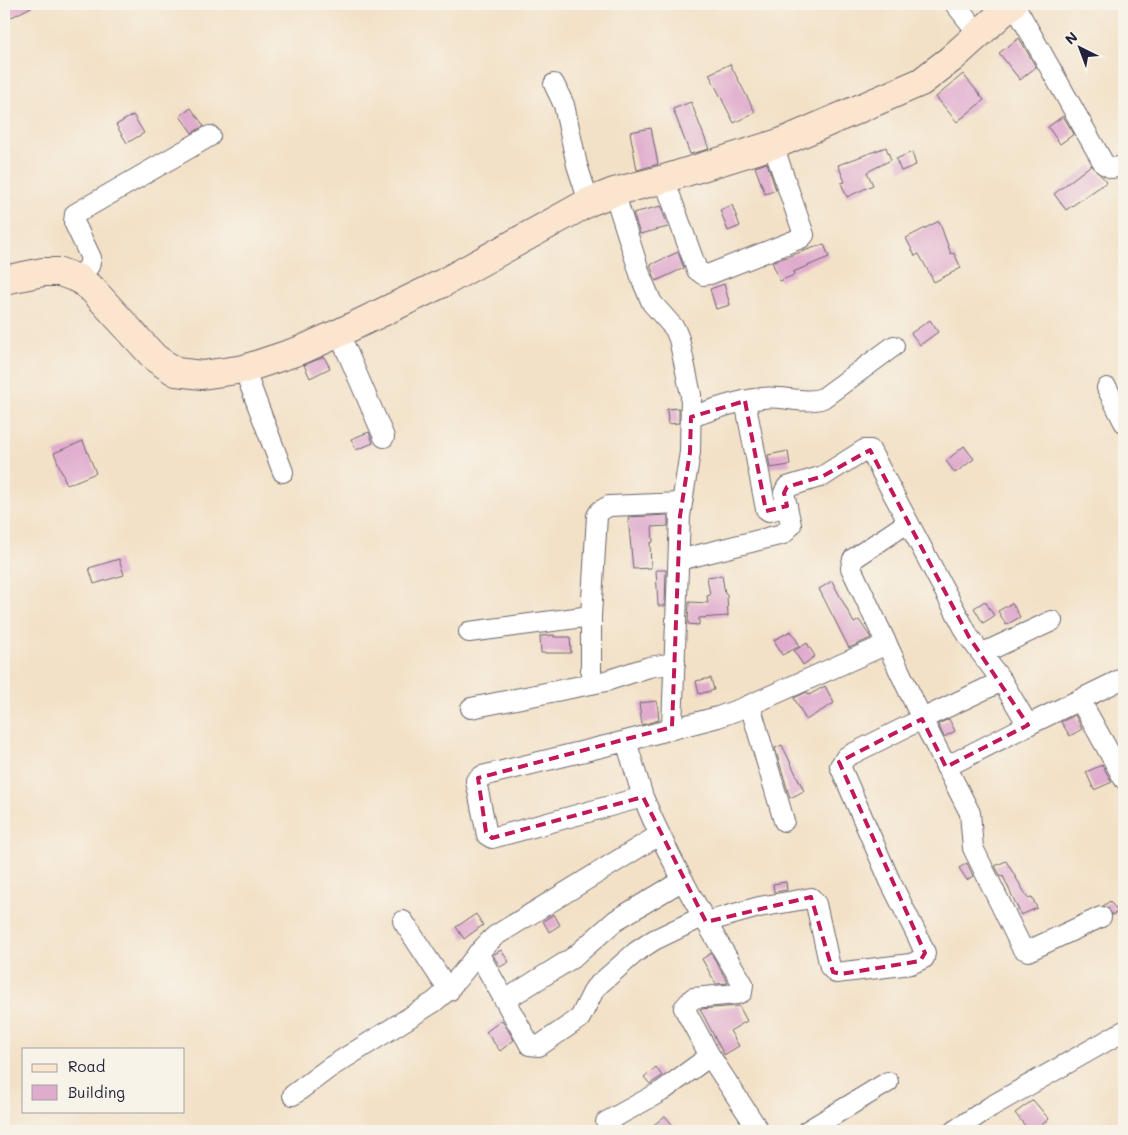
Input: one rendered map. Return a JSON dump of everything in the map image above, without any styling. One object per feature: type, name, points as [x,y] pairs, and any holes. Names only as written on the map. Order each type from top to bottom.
[{"type":"street","points":[[955,4],[979,34]]},
{"type":"street","points":[[4,280],[43,272],[60,272],[79,279],[92,289],[155,358],[176,372],[202,375],[244,369],[301,350],[441,284],[589,202],[614,192],[664,180],[774,144],[921,82],[952,59],[1013,4],[1104,164],[1112,168],[1124,166]]},
{"type":"street","points":[[554,84],[564,106],[577,165],[589,202]]},
{"type":"street","points":[[79,279],[89,266],[92,258],[74,222],[75,214],[210,136]]},
{"type":"street","points":[[664,180],[697,270],[704,275],[710,274],[801,238],[804,235],[774,144]]},
{"type":"street","points":[[614,192],[642,280],[652,303],[675,329],[679,339],[691,395],[690,452],[681,503],[672,727]]},
{"type":"street","points":[[339,333],[384,437]]},
{"type":"street","points":[[691,417],[745,401],[782,397],[815,401],[894,346]]},
{"type":"street","points":[[244,369],[284,472]]},
{"type":"street","points":[[1107,388],[1123,416]]},
{"type":"street","points":[[745,401],[766,509],[787,506]]},
{"type":"street","points":[[679,560],[783,534],[791,525],[784,493],[787,487],[823,476],[867,449],[872,453],[907,523],[969,637],[983,653],[1002,681],[1028,725]]},
{"type":"street","points":[[591,684],[591,616],[597,516],[600,511],[608,506],[681,503]]},
{"type":"street","points":[[907,523],[853,559],[851,563],[853,573],[922,719],[970,813],[971,837],[978,858],[1022,948],[1028,952],[1101,917]]},
{"type":"street","points":[[469,632],[591,616]]},
{"type":"street","points":[[983,653],[1052,621]]},
{"type":"street","points":[[643,797],[492,838],[487,835],[476,785],[478,778],[672,727],[718,717],[750,705],[887,644]]},
{"type":"street","points":[[471,708],[620,678],[649,667],[675,663]]},
{"type":"street","points":[[946,766],[1124,678]]},
{"type":"street","points":[[478,953],[530,1044],[534,1047],[543,1045],[580,1018],[595,988],[636,952],[654,940],[704,920],[759,907],[811,898],[816,904],[830,967],[833,972],[841,974],[920,961],[924,958],[925,953],[893,888],[840,766],[846,757],[1002,681]]},
{"type":"street","points":[[1080,700],[1124,779]]},
{"type":"street","points":[[750,705],[784,820]]},
{"type":"street","points":[[626,740],[643,797],[659,835],[704,920],[744,987],[737,994],[693,998],[684,1008],[710,1056],[758,1131]]},
{"type":"street","points":[[293,1095],[329,1068],[449,991],[478,953],[495,936],[659,835]]},
{"type":"street","points":[[505,1000],[574,957],[623,915],[683,880]]},
{"type":"street","points":[[403,921],[449,991]]},
{"type":"street","points":[[954,1131],[990,1107],[1124,1031]]},
{"type":"street","points":[[606,1122],[662,1091],[710,1056]]},
{"type":"street","points":[[806,1131],[888,1082]]},
{"type":"highlighted area","points":[[745,401],[766,511],[787,506],[784,493],[787,487],[823,476],[870,450],[969,637],[1028,725],[946,767],[922,719],[839,762],[925,953],[920,961],[911,964],[841,974],[833,972],[811,897],[706,922],[643,797],[492,838],[486,832],[478,778],[672,727],[680,516],[690,452],[691,417],[734,403]]},
{"type":"building","points":[[4,4],[37,4],[4,21]]},
{"type":"building","points":[[1019,38],[1036,67],[1020,80],[999,53]]},
{"type":"building","points":[[730,64],[755,112],[734,123],[709,74]]},
{"type":"building","points":[[963,74],[984,100],[957,122],[936,97]]},
{"type":"building","points":[[691,102],[709,149],[690,154],[673,109]]},
{"type":"building","points":[[191,108],[204,126],[192,133],[180,116]]},
{"type":"building","points":[[133,115],[144,133],[127,143],[116,125]]},
{"type":"building","points":[[1063,116],[1074,134],[1060,144],[1048,127]]},
{"type":"building","points":[[651,128],[658,164],[637,170],[630,132]]},
{"type":"building","points":[[886,147],[891,160],[867,172],[873,185],[847,197],[841,183],[845,182],[838,165]]},
{"type":"building","points":[[912,152],[916,165],[901,171],[896,159]]},
{"type":"building","points":[[767,163],[776,190],[765,194],[755,167]]},
{"type":"building","points":[[1091,165],[1107,182],[1066,210],[1054,194]]},
{"type":"building","points":[[732,205],[740,226],[728,231],[720,210]]},
{"type":"building","points":[[661,206],[668,227],[640,234],[633,213]]},
{"type":"building","points":[[939,221],[951,254],[954,253],[961,268],[934,282],[919,254],[915,256],[906,238]]},
{"type":"building","points":[[824,244],[829,257],[793,272],[794,275],[780,281],[772,262]]},
{"type":"building","points":[[678,252],[684,268],[656,281],[650,265]]},
{"type":"building","points":[[724,284],[730,305],[716,309],[710,289]]},
{"type":"building","points":[[930,320],[938,332],[920,345],[911,333]]},
{"type":"building","points":[[324,357],[330,368],[310,378],[304,365]]},
{"type":"building","points":[[679,408],[679,423],[668,424],[667,409]]},
{"type":"building","points":[[369,432],[373,443],[356,450],[351,439]]},
{"type":"building","points":[[83,441],[96,473],[67,485],[54,453]]},
{"type":"building","points":[[964,446],[974,459],[955,473],[946,461]]},
{"type":"building","points":[[788,451],[790,465],[770,468],[768,455]]},
{"type":"building","points":[[668,515],[668,526],[652,527],[653,542],[650,543],[651,568],[633,569],[628,517]]},
{"type":"building","points":[[119,559],[124,575],[94,584],[89,568]]},
{"type":"building","points":[[656,570],[666,570],[665,606],[658,606]]},
{"type":"building","points":[[722,575],[725,594],[727,594],[728,616],[699,618],[699,625],[688,624],[689,602],[708,603],[707,596],[710,595],[707,577]]},
{"type":"building","points":[[832,581],[854,623],[859,620],[871,638],[849,648],[819,589]]},
{"type":"building","points":[[985,601],[994,616],[983,623],[974,608]]},
{"type":"building","points":[[1012,603],[1020,617],[1006,625],[998,611]]},
{"type":"building","points":[[791,631],[800,646],[782,655],[774,640]]},
{"type":"building","points":[[554,635],[554,637],[570,637],[571,653],[541,653],[540,636]]},
{"type":"building","points":[[807,643],[815,656],[803,665],[794,651]]},
{"type":"building","points":[[711,678],[714,690],[699,694],[696,681]]},
{"type":"building","points":[[825,686],[834,703],[806,720],[794,698],[807,692],[809,695]]},
{"type":"building","points":[[657,701],[659,720],[642,725],[639,703]]},
{"type":"building","points":[[1075,715],[1082,729],[1070,736],[1061,722]]},
{"type":"building","points":[[949,719],[955,731],[944,737],[938,724]]},
{"type":"building","points":[[782,745],[804,791],[790,798],[775,748]]},
{"type":"building","points":[[1102,765],[1112,782],[1094,790],[1086,772]]},
{"type":"building","points":[[1006,861],[1028,898],[1032,897],[1037,908],[1021,915],[1003,876],[1001,877],[995,866]]},
{"type":"building","points":[[967,863],[973,876],[967,880],[959,868]]},
{"type":"building","points":[[786,882],[787,890],[774,892],[773,884]]},
{"type":"building","points":[[1110,901],[1118,912],[1112,915],[1108,908],[1103,906]]},
{"type":"building","points":[[476,914],[483,925],[464,939],[456,927]]},
{"type":"building","points":[[554,914],[560,925],[549,932],[543,921]]},
{"type":"building","points":[[501,950],[509,962],[500,967],[493,955]]},
{"type":"building","points":[[711,953],[728,983],[716,984],[702,959]]},
{"type":"building","points":[[739,1006],[747,1021],[730,1031],[739,1046],[724,1055],[700,1009]]},
{"type":"building","points":[[502,1020],[514,1040],[500,1051],[486,1032]]},
{"type":"building","points":[[656,1067],[662,1076],[650,1084],[644,1077]]},
{"type":"building","points":[[1033,1100],[1049,1119],[1034,1131],[1029,1131],[1015,1113]]},
{"type":"building","points":[[665,1116],[678,1131],[646,1131]]}]
